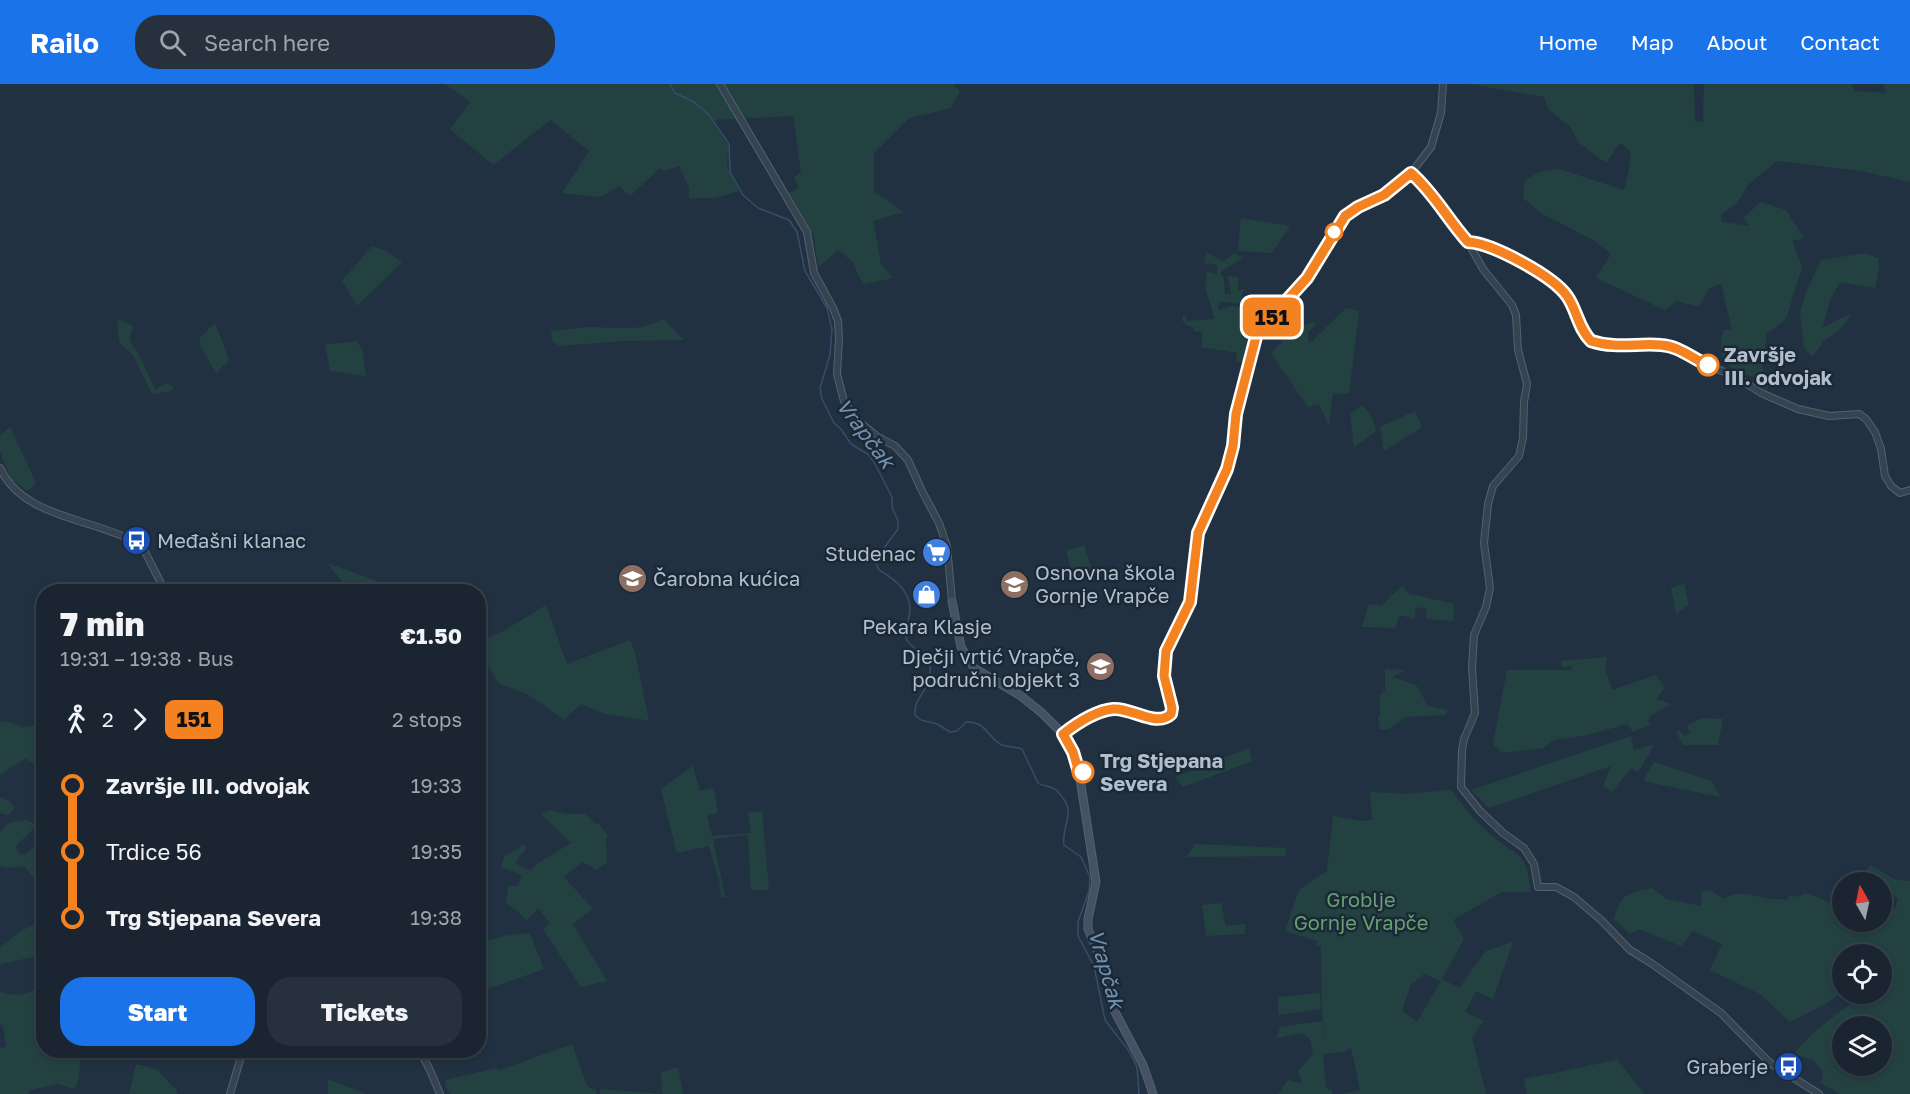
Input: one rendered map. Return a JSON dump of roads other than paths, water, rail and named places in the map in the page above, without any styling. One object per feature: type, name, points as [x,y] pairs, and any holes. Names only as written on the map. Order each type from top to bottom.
[{"type":"main road","points":[[952,601],[961,647],[974,668],[1021,696],[1063,734],[1077,763],[1096,882],[1088,928],[1102,962],[1114,1010],[1143,1065],[1153,1094]]},
{"type":"street","points":[[720,84],[807,232],[814,273],[838,321],[837,374],[844,401],[856,419],[878,437],[895,446],[908,460],[939,523],[947,546],[952,601]]},
{"type":"street","points":[[1063,734],[1078,723],[1113,709],[1128,710],[1158,719],[1171,714],[1172,708],[1164,676],[1166,651],[1190,602],[1198,533],[1227,469],[1233,446],[1236,414],[1257,333],[1307,278],[1345,216],[1384,195],[1411,173],[1431,147],[1441,113],[1443,84]]},
{"type":"street","points":[[1411,173],[1436,200],[1451,223],[1468,242],[1484,269],[1515,310],[1518,350],[1527,384],[1523,438],[1519,456],[1493,486],[1488,504],[1484,543],[1490,588],[1486,607],[1474,635],[1472,667],[1475,713],[1464,739],[1461,787],[1488,819],[1524,848],[1534,864],[1538,886],[1556,887],[1574,897],[1601,920],[1630,950],[1721,1013],[1778,1069],[1819,1094]]},
{"type":"street","points":[[1468,242],[1479,242],[1511,255],[1555,285],[1568,297],[1579,325],[1591,341],[1623,347],[1661,345],[1673,347],[1693,359],[1747,382],[1761,393],[1798,409],[1829,416],[1859,414],[1870,423],[1879,440],[1887,480],[1900,493],[1910,490]]},
{"type":"street","points":[[0,468],[12,486],[33,504],[133,541],[144,550],[161,584]]},
{"type":"street","points":[[230,1094],[241,1058]]},
{"type":"street","points":[[423,1058],[440,1094]]},
{"type":"waterway","name":"Vrapčak","points":[[670,84],[675,93],[694,102],[709,115],[729,144],[730,172],[743,195],[758,208],[789,220],[797,232],[805,271],[827,308],[832,329],[830,355],[820,388],[822,399],[834,423],[851,444],[869,455],[892,497],[892,507],[898,521],[898,529],[876,563],[879,570],[892,578],[906,594],[910,608],[907,640],[929,659],[929,682],[919,699],[915,715],[921,720],[937,724],[950,732],[957,731],[966,722],[973,722],[983,727],[993,739],[1002,745],[1022,749],[1038,783],[1056,790],[1067,805],[1068,817],[1064,845],[1081,857],[1090,877],[1089,891],[1078,922],[1078,936],[1094,966],[1105,1020],[1129,1051],[1137,1067],[1139,1094]]},
{"type":"place","name":"Završje III. odvojak","points":[[1708,365]]},
{"type":"place","name":"Međašni klanac","points":[[136,540]]},
{"type":"place","name":"Studenac","points":[[937,553]]},
{"type":"place","name":"Čarobna kućica","points":[[632,578]]},
{"type":"place","name":"Osnovna škola Gornje Vrapče","points":[[1014,584]]},
{"type":"place","name":"Pekara Klasje","points":[[927,595]]},
{"type":"place","name":"Dječji vrtić Vrapče, područni objekt 3","points":[[1101,667]]},
{"type":"place","name":"Trg Stjepana Severa","points":[[1083,772]]},
{"type":"place","name":"Graberje","points":[[1789,1066]]},
{"type":"park label","name":"Groblje Gornje Vrapče","points":[[1361,910]]}]
